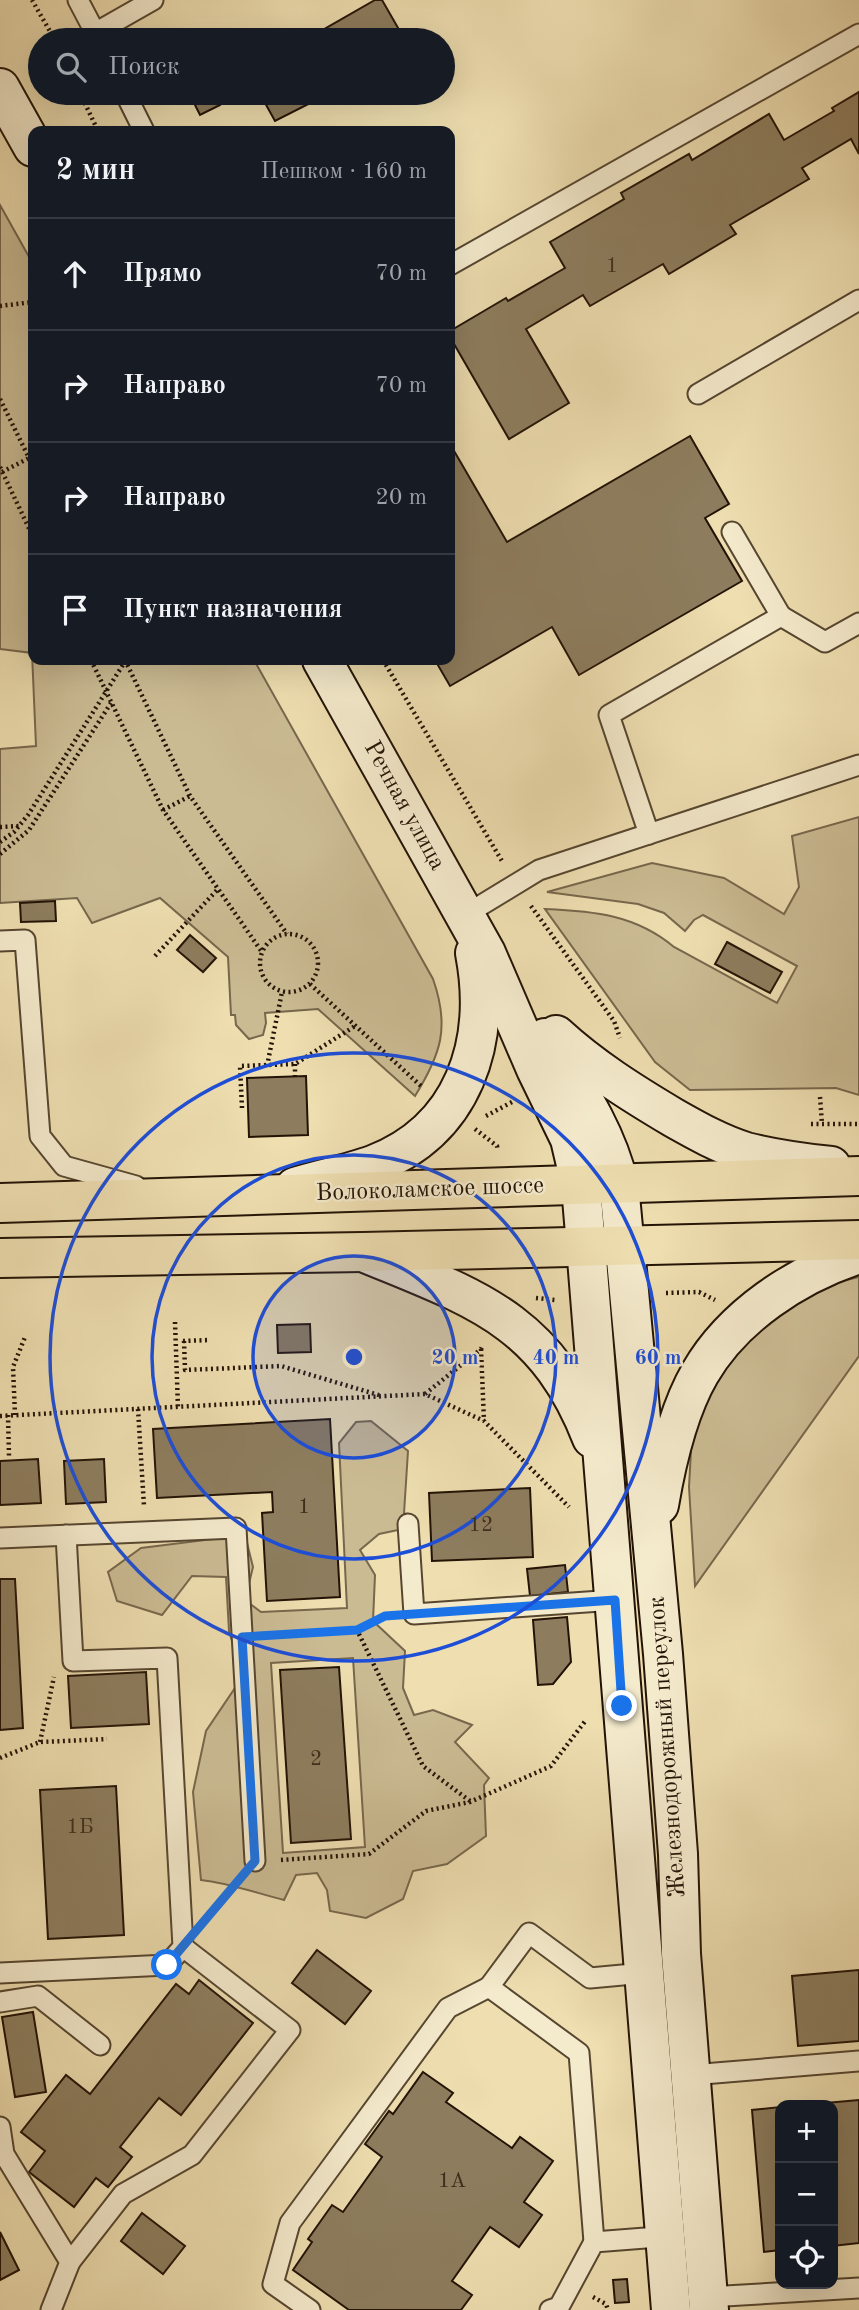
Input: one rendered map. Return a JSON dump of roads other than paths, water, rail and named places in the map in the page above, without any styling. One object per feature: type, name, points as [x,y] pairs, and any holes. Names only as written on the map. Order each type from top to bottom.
[{"type":"main road","name":"Волоколамское шоссе","points":[[0,1203],[859,1176]]},
{"type":"main road","points":[[0,1258],[859,1240]]},
{"type":"street","points":[[0,88],[28,138]]},
{"type":"street","name":"Речная улица","points":[[325,665],[474,930],[599,1126],[619,1185]]},
{"type":"street","points":[[266,1195],[373,1165],[402,1150],[433,1127],[449,1108],[462,1087],[472,1062],[479,1032],[474,930]]},
{"type":"street","name":"Речная улица","points":[[474,930],[570,1139],[581,1186]]},
{"type":"street","points":[[526,1008],[584,1060],[644,1100],[712,1139],[746,1152],[791,1162],[859,1170]]},
{"type":"street","name":"Железнодорожный переулок","points":[[619,1185],[605,1245],[605,1469],[671,2310]]},
{"type":"street","name":"Железнодорожный переулок","points":[[581,1186],[605,1245],[653,1545],[677,1841],[681,1954],[709,2304]]},
{"type":"street","points":[[363,1252],[486,1306],[523,1333],[545,1353],[568,1386],[579,1405],[605,1469]]},
{"type":"street","points":[[653,1545],[662,1489],[684,1411],[700,1373],[712,1355],[741,1322],[775,1296],[809,1275],[859,1254]]},
{"type":"lane","points":[[78,0],[92,28]]},
{"type":"lane","points":[[111,28],[153,0]]},
{"type":"lane","points":[[455,262],[859,34]]},
{"type":"lane","points":[[131,105],[142,126]]},
{"type":"lane","points":[[698,394],[859,300]]},
{"type":"lane","points":[[732,532],[781,616],[825,642],[859,623]]},
{"type":"lane","points":[[649,834],[609,715],[781,616]]},
{"type":"lane","points":[[474,930],[539,870],[859,765]]},
{"type":"lane","points":[[0,941],[25,940],[40,1136],[64,1166],[177,1197]]},
{"type":"lane","points":[[408,1524],[414,1614],[615,1600]]},
{"type":"lane","points":[[0,1538],[236,1528],[255,1861]]},
{"type":"lane","points":[[0,1973],[167,1965],[183,1947],[167,1657],[73,1661],[65,1535]]},
{"type":"lane","points":[[310,2310],[273,2284],[290,2222],[448,2008],[489,1987],[529,1933],[590,1978],[644,1973]]},
{"type":"lane","points":[[51,2310],[70,2262],[123,2194],[192,2155],[290,2030],[183,1947]]},
{"type":"lane","points":[[489,1987],[579,2053],[594,2242],[559,2307],[550,2310]]},
{"type":"lane","points":[[0,2002],[38,1996],[100,2045]]},
{"type":"lane","points":[[691,2076],[859,2061]]},
{"type":"lane","points":[[0,2127],[2,2155],[70,2262]]},
{"type":"lane","points":[[594,2242],[703,2233]]},
{"type":"lane","points":[[709,2304],[859,2288]]}]
